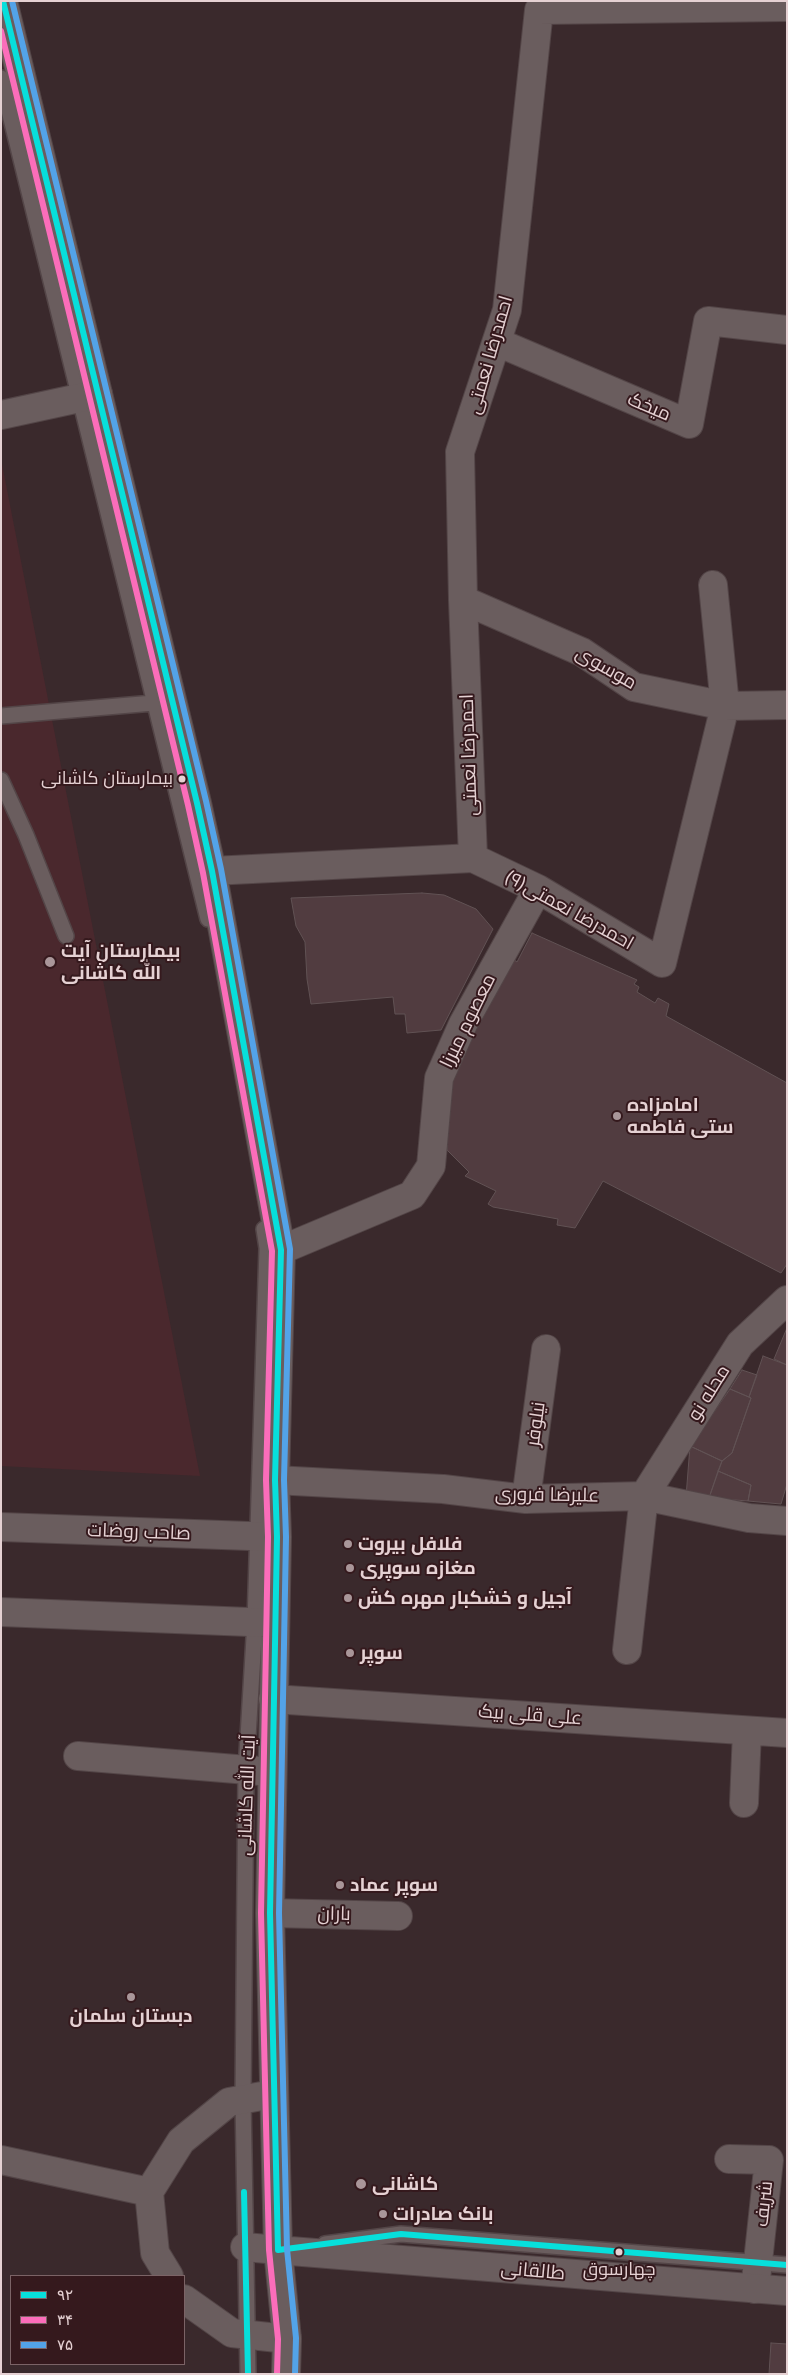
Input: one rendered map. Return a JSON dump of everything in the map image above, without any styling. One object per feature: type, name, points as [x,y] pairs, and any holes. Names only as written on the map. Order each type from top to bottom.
[{"type":"street","name":"آیت الله کاشانی","points":[[2,1],[90,396],[165,702],[212,871],[281,1250],[275,1480],[268,1536],[265,1622],[274,1699],[259,1771],[270,1913],[278,2250],[287,2339],[286,2374]]},
{"type":"street","name":"احمدرضا نعمتی","points":[[473,858],[462,600],[460,452],[507,310],[539,10],[787,7]]},
{"type":"street","name":"میخک","points":[[497,342],[688,424],[708,321],[787,330]]},
{"type":"street","points":[[1,415],[90,396]]},
{"type":"street","points":[[713,584],[726,706]]},
{"type":"street","name":"موسوی","points":[[462,600],[582,652],[634,687],[726,706],[787,705]]},
{"type":"street","name":"احمدرضا نعمتی(۹)","points":[[212,871],[473,858],[538,889],[662,963],[726,706]]},
{"type":"street","name":"معصوم میرزا","points":[[281,1250],[412,1195],[431,1166],[439,1078],[462,1024],[538,889]]},
{"type":"street","name":"محله نو","points":[[644,1496],[740,1344],[787,1300]]},
{"type":"street","name":"نیلوفر","points":[[526,1499],[546,1349]]},
{"type":"street","name":"علیرضا فروری","points":[[275,1480],[443,1489],[526,1499],[644,1496],[749,1518],[787,1521]]},
{"type":"street","points":[[627,1650],[644,1496]]},
{"type":"street","name":"صاحب روضات","points":[[1,1527],[268,1536]]},
{"type":"street","points":[[1,1612],[265,1622]]},
{"type":"street","name":"علی قلی بیک","points":[[274,1699],[787,1733]]},
{"type":"street","points":[[744,1803],[747,1731]]},
{"type":"street","points":[[78,1756],[259,1771]]},
{"type":"street","name":"باران","points":[[270,1913],[398,1916]]},
{"type":"street","points":[[168,2275],[155,2253],[149,2192],[181,2141],[229,2102],[273,2094]]},
{"type":"street","name":"شریف","points":[[729,2159],[769,2160],[757,2276]]},
{"type":"street","points":[[1,2160],[149,2192]]},
{"type":"street","name":"طالقانی","points":[[245,2248],[757,2276],[787,2291]]},
{"type":"street","points":[[185,2300],[232,2333],[287,2339]]},
{"type":"lane","name":"آیت الله کاشانی","points":[[1,78],[90,396]]},
{"type":"lane","name":"آیت الله کاشانی","points":[[165,702],[240,1052],[267,1248],[268,1536]]},
{"type":"lane","points":[[1,716],[165,702]]},
{"type":"lane","points":[[1,780],[26,835],[66,936]]},
{"type":"lane","name":"آیت الله کاشانی","points":[[248,2374],[243,2100],[265,1622]]},
{"type":"lane","name":"طالقانی","points":[[757,2276],[787,2265]]},
{"type":"shaded area","name":"بیمارستان آیت الله کاشانی","points":[[1,459],[200,1476],[1,1466]]},
{"type":"building","points":[[422,893],[444,895],[476,909],[493,929],[441,1030],[407,1033],[405,1014],[395,1014],[393,997],[311,1004],[307,979],[305,942],[296,926],[291,898]]},
{"type":"building","name":"امامزاده ستی فاطمه","points":[[532,933],[637,980],[634,984],[639,987],[637,992],[655,1003],[658,998],[669,1004],[666,1016],[787,1083],[787,1264],[781,1273],[603,1181],[575,1228],[557,1225],[558,1219],[493,1207],[488,1204],[496,1191],[465,1176],[469,1172],[447,1150],[447,1082],[508,955],[517,962]]},
{"type":"building","points":[[787,1328],[787,1365],[774,1359]]},
{"type":"building","points":[[763,1356],[787,1365],[787,1484],[781,1504],[748,1501],[751,1485],[718,1471],[722,1461],[732,1453]]},
{"type":"building","points":[[742,1370],[757,1375],[749,1397],[730,1389]]},
{"type":"building","points":[[730,1389],[751,1398],[732,1453],[722,1461],[690,1446]]},
{"type":"building","points":[[690,1446],[722,1461],[709,1498],[686,1497]]},
{"type":"building","points":[[718,1471],[751,1485],[748,1501],[709,1498]]},
{"type":"building","points":[[771,2343],[787,2344],[787,2374],[769,2374]]},
{"type":"transit line","name":"۹۲","points":[[3,1],[197,803],[212,871],[281,1250],[275,1480],[277,1537],[270,1913],[278,2250],[401,2234],[787,2265]]},
{"type":"transit line","name":"۷۵","points":[[12,1],[206,801],[221,869],[290,1249],[284,1480],[286,1537],[279,1913],[287,2249],[296,2338],[295,2374]]},
{"type":"transit line","name":"۳۴","points":[[1,31],[188,805],[203,873],[272,1251],[266,1480],[268,1537],[261,1913],[269,2250],[278,2339],[277,2374]]},
{"type":"transit line","name":"۹۲","points":[[244,2192],[248,2374]]},
{"type":"place","name":"بیمارستان کاشانی","points":[[182,779]]},
{"type":"place","name":"بیمارستان آیت الله کاشانی","points":[[50,962]]},
{"type":"place","name":"امامزاده ستی فاطمه","points":[[617,1116]]},
{"type":"place","name":"فلافل بیروت","points":[[348,1544]]},
{"type":"place","name":"مغازه سوپری","points":[[350,1568]]},
{"type":"place","name":"آجیل و خشکبار مهره کش","points":[[348,1598]]},
{"type":"place","name":"سوپر","points":[[350,1653]]},
{"type":"place","name":"سوپر عماد","points":[[340,1885]]},
{"type":"place","name":"دبستان سلمان","points":[[131,1997]]},
{"type":"place","name":"کاشانی","points":[[361,2184]]},
{"type":"place","name":"بانک صادرات","points":[[383,2214]]},
{"type":"place","name":"چهارسوق","points":[[619,2252]]}]
